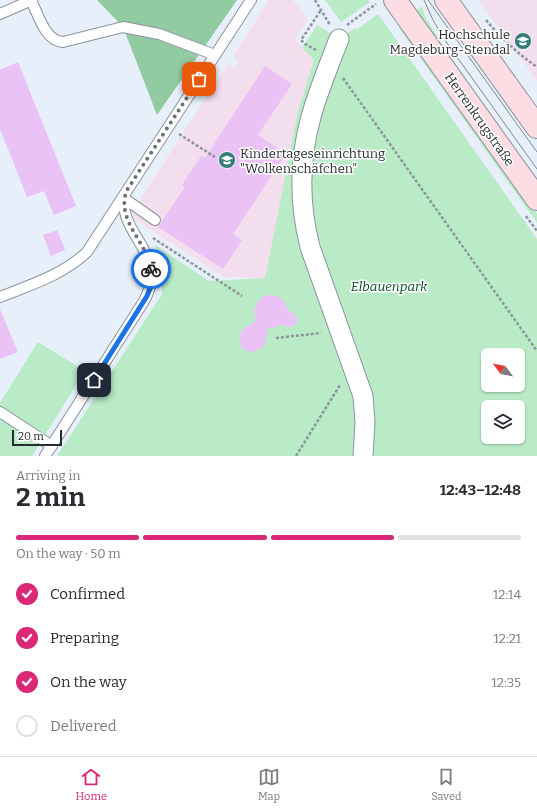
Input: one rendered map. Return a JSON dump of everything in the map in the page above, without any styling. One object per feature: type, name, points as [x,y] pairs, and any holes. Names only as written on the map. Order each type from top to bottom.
[{"type":"street","points":[[446,0],[537,128]]},
{"type":"street","name":"Herrenkrugstraße","points":[[386,2],[537,200]]},
{"type":"street","points":[[339,40],[317,98],[308,128],[303,159],[302,198],[304,222],[310,247],[364,404],[366,430],[363,456]]},
{"type":"lane","points":[[0,14],[32,0],[47,32],[56,41],[64,42],[123,27],[159,34],[215,55]]},
{"type":"lane","points":[[0,297],[62,270],[80,258],[90,248],[126,195],[168,126],[251,0]]},
{"type":"lane","points":[[126,195],[155,220]]},
{"type":"lane","points":[[45,456],[144,301],[151,286],[151,267],[143,247],[128,221],[125,209],[126,195]]},
{"type":"lane","points":[[0,412],[52,446]]},
{"type":"path","points":[[315,0],[339,40]]},
{"type":"path","points":[[355,19],[386,2]]},
{"type":"path","points":[[321,10],[301,40],[305,44],[332,58],[346,83],[537,351]]},
{"type":"path","points":[[484,18],[504,41],[537,67]]},
{"type":"path","points":[[168,126],[215,157]]},
{"type":"path","points":[[128,221],[242,296]]},
{"type":"path","points":[[276,338],[340,331]]},
{"type":"path","points":[[296,456],[352,366]]},
{"type":"shaded area","name":"Kindertageseinrichtung \"Wolkenschäfchen\"","points":[[269,0],[293,0],[308,19],[295,40],[314,60],[298,111],[265,278],[224,277],[134,219],[133,210],[228,64],[235,68],[239,61],[233,56]]},
{"type":"shaded area","name":"Hochschule Magdeburg-Stendal","points":[[479,0],[537,0],[537,81]]},
{"type":"green space","points":[[97,0],[237,0],[157,115],[123,27]]},
{"type":"green space","points":[[325,0],[368,0],[370,2],[341,22]]},
{"type":"green space","points":[[422,7],[426,18],[443,46],[537,180],[537,185],[415,12]]},
{"type":"green space","name":"Elbauenpark","points":[[378,14],[537,239],[537,456],[57,456],[162,294],[162,268],[155,245],[209,281],[265,278],[298,111],[314,60],[302,48],[317,25],[339,39],[355,28],[356,30]]},
{"type":"green space","points":[[401,22],[537,214],[537,223],[399,28]]},
{"type":"green space","points":[[38,342],[85,371],[32,456],[0,456],[0,403]]},
{"type":"building","points":[[18,62],[76,206],[54,215],[44,191],[27,197],[0,129],[0,70]]},
{"type":"building","points":[[265,66],[292,84],[258,135],[286,154],[233,234],[242,240],[223,269],[158,227],[185,187],[182,185],[201,156],[205,158]]},
{"type":"building","points":[[57,230],[65,250],[51,256],[43,235]]},
{"type":"building","points":[[271,295],[277,296],[283,300],[290,312],[297,317],[297,323],[292,327],[280,325],[277,327],[268,328],[265,344],[262,348],[253,352],[247,351],[243,349],[240,344],[240,334],[243,329],[256,321],[254,311],[260,299]]},
{"type":"building","points":[[0,309],[18,352],[0,359]]},
{"type":"tram line","points":[[424,0],[442,36],[537,169]]},
{"type":"tram line","points":[[428,0],[537,152]]},
{"type":"way so far","points":[[151,269],[143,247],[128,221],[124,205],[125,196],[127,190],[199,79]]},
{"type":"place","name":"Hochschule Magdeburg-Stendal","points":[[523,41]]},
{"type":"place","name":"Kindertageseinrichtung \"Wolkenschäfchen\"","points":[[227,160]]},
{"type":"route","points":[[94,380],[147,296],[152,280],[151,269]]}]
